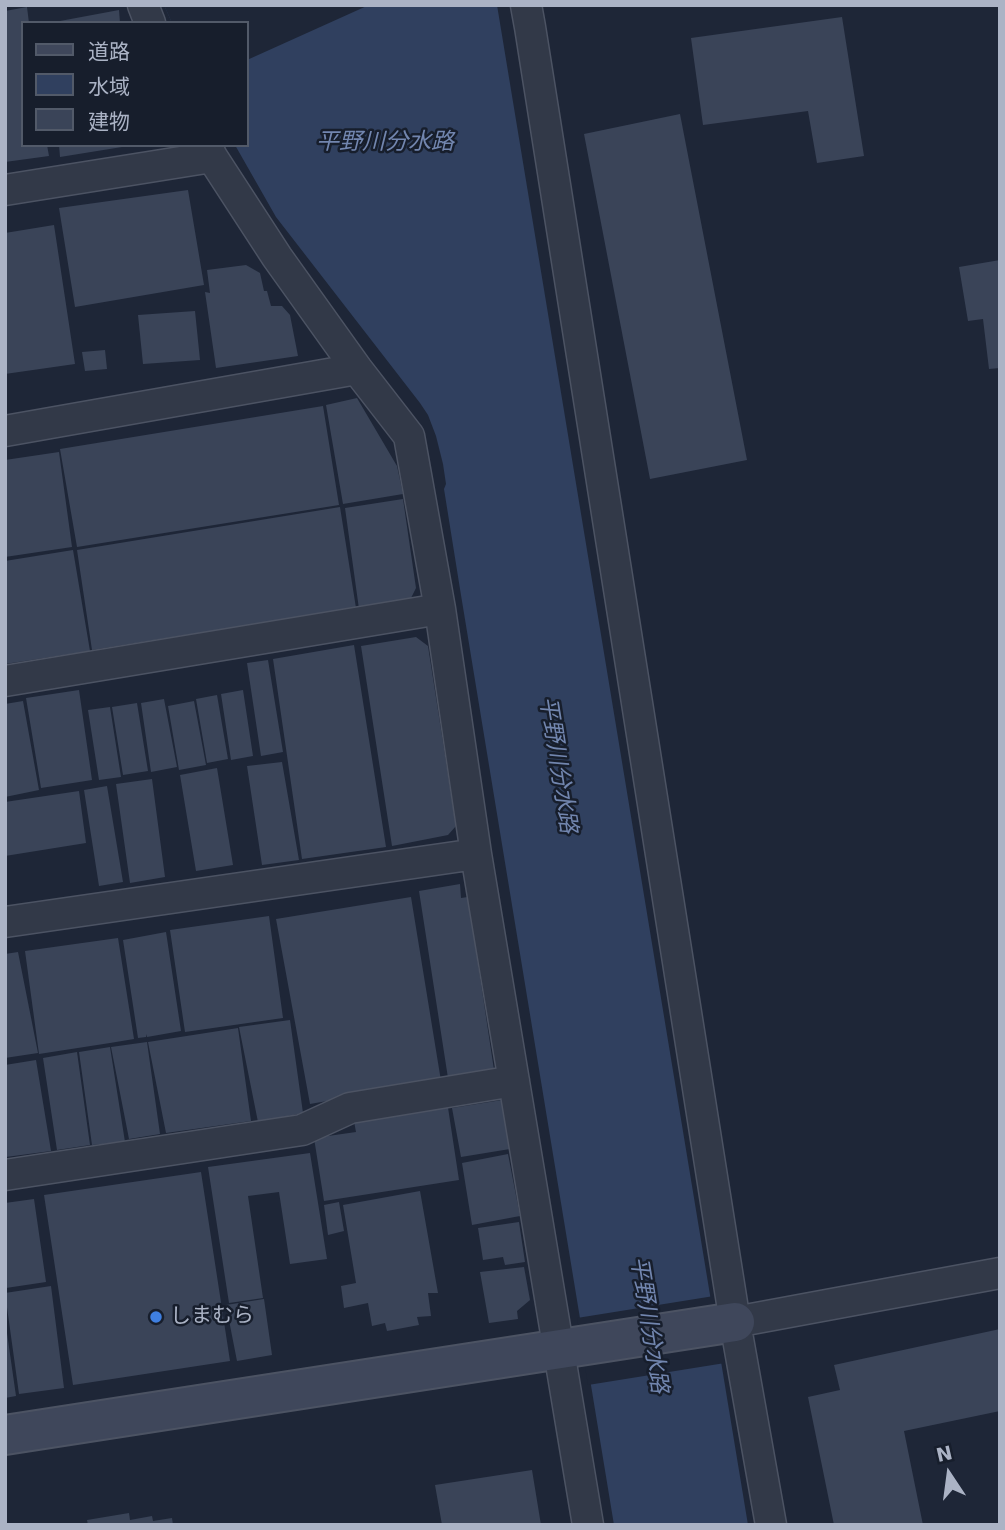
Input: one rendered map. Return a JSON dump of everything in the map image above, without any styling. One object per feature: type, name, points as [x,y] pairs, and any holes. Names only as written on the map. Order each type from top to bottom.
[{"type":"street","points":[[526,5],[716,1206],[728,1323],[771,1525]]},
{"type":"street","points":[[5,190],[209,151],[277,257],[409,436],[440,609],[476,854],[514,1081],[568,1348],[589,1525]]},
{"type":"street","points":[[5,431],[357,369]]},
{"type":"street","points":[[5,681],[440,609]]},
{"type":"street","points":[[5,922],[476,854]]},
{"type":"street","points":[[5,1175],[302,1130],[350,1108],[514,1081]]},
{"type":"street","points":[[5,1435],[728,1323],[1000,1273]]},
{"type":"water","name":"平野川分水路","points":[[164,5],[497,5],[748,1525],[614,1525],[460,589],[444,489],[446,484],[443,464],[436,436],[420,403],[276,217],[236,147],[248,147],[248,21],[171,21]]},
{"type":"pier","points":[[164,5],[369,5],[248,60],[248,21],[171,21]]},
{"type":"pier","points":[[714,1296],[725,1363],[588,1385],[577,1318]]},
{"type":"building","points":[[27,7],[29,21],[21,21],[21,147],[47,147],[49,156],[5,162],[5,11]]},
{"type":"building","points":[[119,10],[120,21],[60,21]]},
{"type":"building","points":[[842,17],[864,156],[817,163],[808,111],[703,125],[691,38]]},
{"type":"building","points":[[680,114],[747,460],[650,479],[584,134]]},
{"type":"building","points":[[59,147],[122,147],[60,157]]},
{"type":"building","points":[[188,190],[204,285],[75,307],[59,208]]},
{"type":"building","points":[[54,225],[75,364],[5,374],[5,233]]},
{"type":"building","points":[[1000,260],[1000,368],[989,369],[983,319],[968,321],[959,267]]},
{"type":"building","points":[[246,265],[260,273],[271,306],[282,306],[290,315],[298,356],[216,368],[205,292],[210,293],[207,270]]},
{"type":"building","points":[[195,311],[200,360],[143,364],[138,315]]},
{"type":"building","points":[[105,350],[107,369],[85,371],[82,352]]},
{"type":"building","points":[[357,398],[397,466],[403,494],[343,504],[326,405]]},
{"type":"building","points":[[323,406],[339,505],[77,547],[60,449]]},
{"type":"building","points":[[59,452],[72,547],[5,557],[5,460]]},
{"type":"building","points":[[403,499],[416,588],[410,600],[359,609],[345,508]]},
{"type":"building","points":[[340,507],[356,608],[92,650],[77,550]]},
{"type":"building","points":[[73,550],[90,651],[5,664],[5,561]]},
{"type":"building","points":[[416,637],[428,646],[456,826],[448,835],[392,846],[361,646]]},
{"type":"building","points":[[354,645],[386,847],[302,859],[273,659]]},
{"type":"building","points":[[268,660],[283,752],[261,756],[247,663]]},
{"type":"building","points":[[79,690],[92,780],[41,788],[26,698]]},
{"type":"building","points":[[243,690],[253,756],[231,760],[221,694]]},
{"type":"building","points":[[217,695],[228,759],[207,763],[196,699]]},
{"type":"building","points":[[164,699],[177,767],[151,772],[141,703]]},
{"type":"building","points":[[23,701],[39,790],[5,797],[5,704]]},
{"type":"building","points":[[194,701],[206,765],[179,770],[168,706]]},
{"type":"building","points":[[137,703],[148,771],[123,775],[112,707]]},
{"type":"building","points":[[110,707],[121,777],[99,780],[88,710]]},
{"type":"building","points":[[282,762],[299,860],[262,865],[247,766]]},
{"type":"building","points":[[217,768],[233,865],[196,871],[180,775]]},
{"type":"building","points":[[152,779],[165,877],[130,883],[116,784]]},
{"type":"building","points":[[107,786],[123,882],[99,886],[84,790]]},
{"type":"building","points":[[79,791],[86,843],[5,856],[5,802]]},
{"type":"building","points":[[460,884],[461,898],[468,897],[494,1070],[448,1078],[419,891]]},
{"type":"building","points":[[411,897],[441,1081],[310,1104],[276,919]]},
{"type":"building","points":[[269,916],[283,1018],[185,1032],[170,930]]},
{"type":"building","points":[[166,932],[181,1031],[147,1037],[146,1034],[146,1037],[138,1038],[123,940]]},
{"type":"building","points":[[118,938],[134,1039],[39,1054],[25,951]]},
{"type":"building","points":[[18,952],[38,1053],[5,1058],[5,954]]},
{"type":"building","points":[[290,1020],[303,1113],[258,1122],[239,1027]]},
{"type":"building","points":[[238,1028],[251,1121],[166,1133],[148,1042]]},
{"type":"building","points":[[147,1042],[160,1134],[129,1139],[111,1047]]},
{"type":"building","points":[[110,1047],[125,1142],[92,1145],[79,1052]]},
{"type":"building","points":[[77,1052],[90,1145],[57,1150],[43,1058]]},
{"type":"building","points":[[36,1060],[51,1151],[6,1157],[5,1065]]},
{"type":"building","points":[[502,1100],[510,1149],[461,1157],[452,1108]]},
{"type":"building","points":[[447,1101],[459,1180],[324,1201],[314,1138],[356,1132],[353,1116]]},
{"type":"building","points":[[310,1153],[327,1259],[290,1264],[279,1192],[248,1196],[263,1298],[229,1303],[208,1167]]},
{"type":"building","points":[[508,1154],[520,1216],[472,1225],[462,1163]]},
{"type":"building","points":[[201,1172],[230,1361],[73,1385],[44,1195]]},
{"type":"building","points":[[420,1191],[438,1293],[428,1293],[431,1316],[417,1317],[419,1325],[387,1331],[385,1323],[372,1326],[368,1303],[344,1308],[341,1286],[356,1283],[343,1205]]},
{"type":"building","points":[[34,1199],[46,1282],[6,1288],[5,1203]]},
{"type":"building","points":[[339,1202],[344,1231],[328,1235],[324,1205]]},
{"type":"building","points":[[519,1222],[525,1262],[505,1265],[503,1257],[483,1260],[478,1228]]},
{"type":"building","points":[[524,1267],[530,1300],[517,1311],[518,1319],[489,1323],[480,1272]]},
{"type":"building","points":[[51,1286],[64,1388],[19,1394],[5,1293]]},
{"type":"building","points":[[264,1299],[272,1355],[237,1361],[226,1305]]},
{"type":"building","points":[[1000,1329],[1000,1411],[904,1431],[923,1525],[834,1525],[808,1397],[840,1390],[834,1365]]},
{"type":"building","points":[[5,1333],[16,1396],[5,1398]]},
{"type":"building","points":[[532,1470],[541,1525],[442,1525],[435,1485]]},
{"type":"building","points":[[129,1513],[130,1520],[152,1516],[153,1521],[172,1518],[173,1525],[88,1525],[87,1520]]},
{"type":"place","name":"しまむら","points":[[156,1317]]}]
